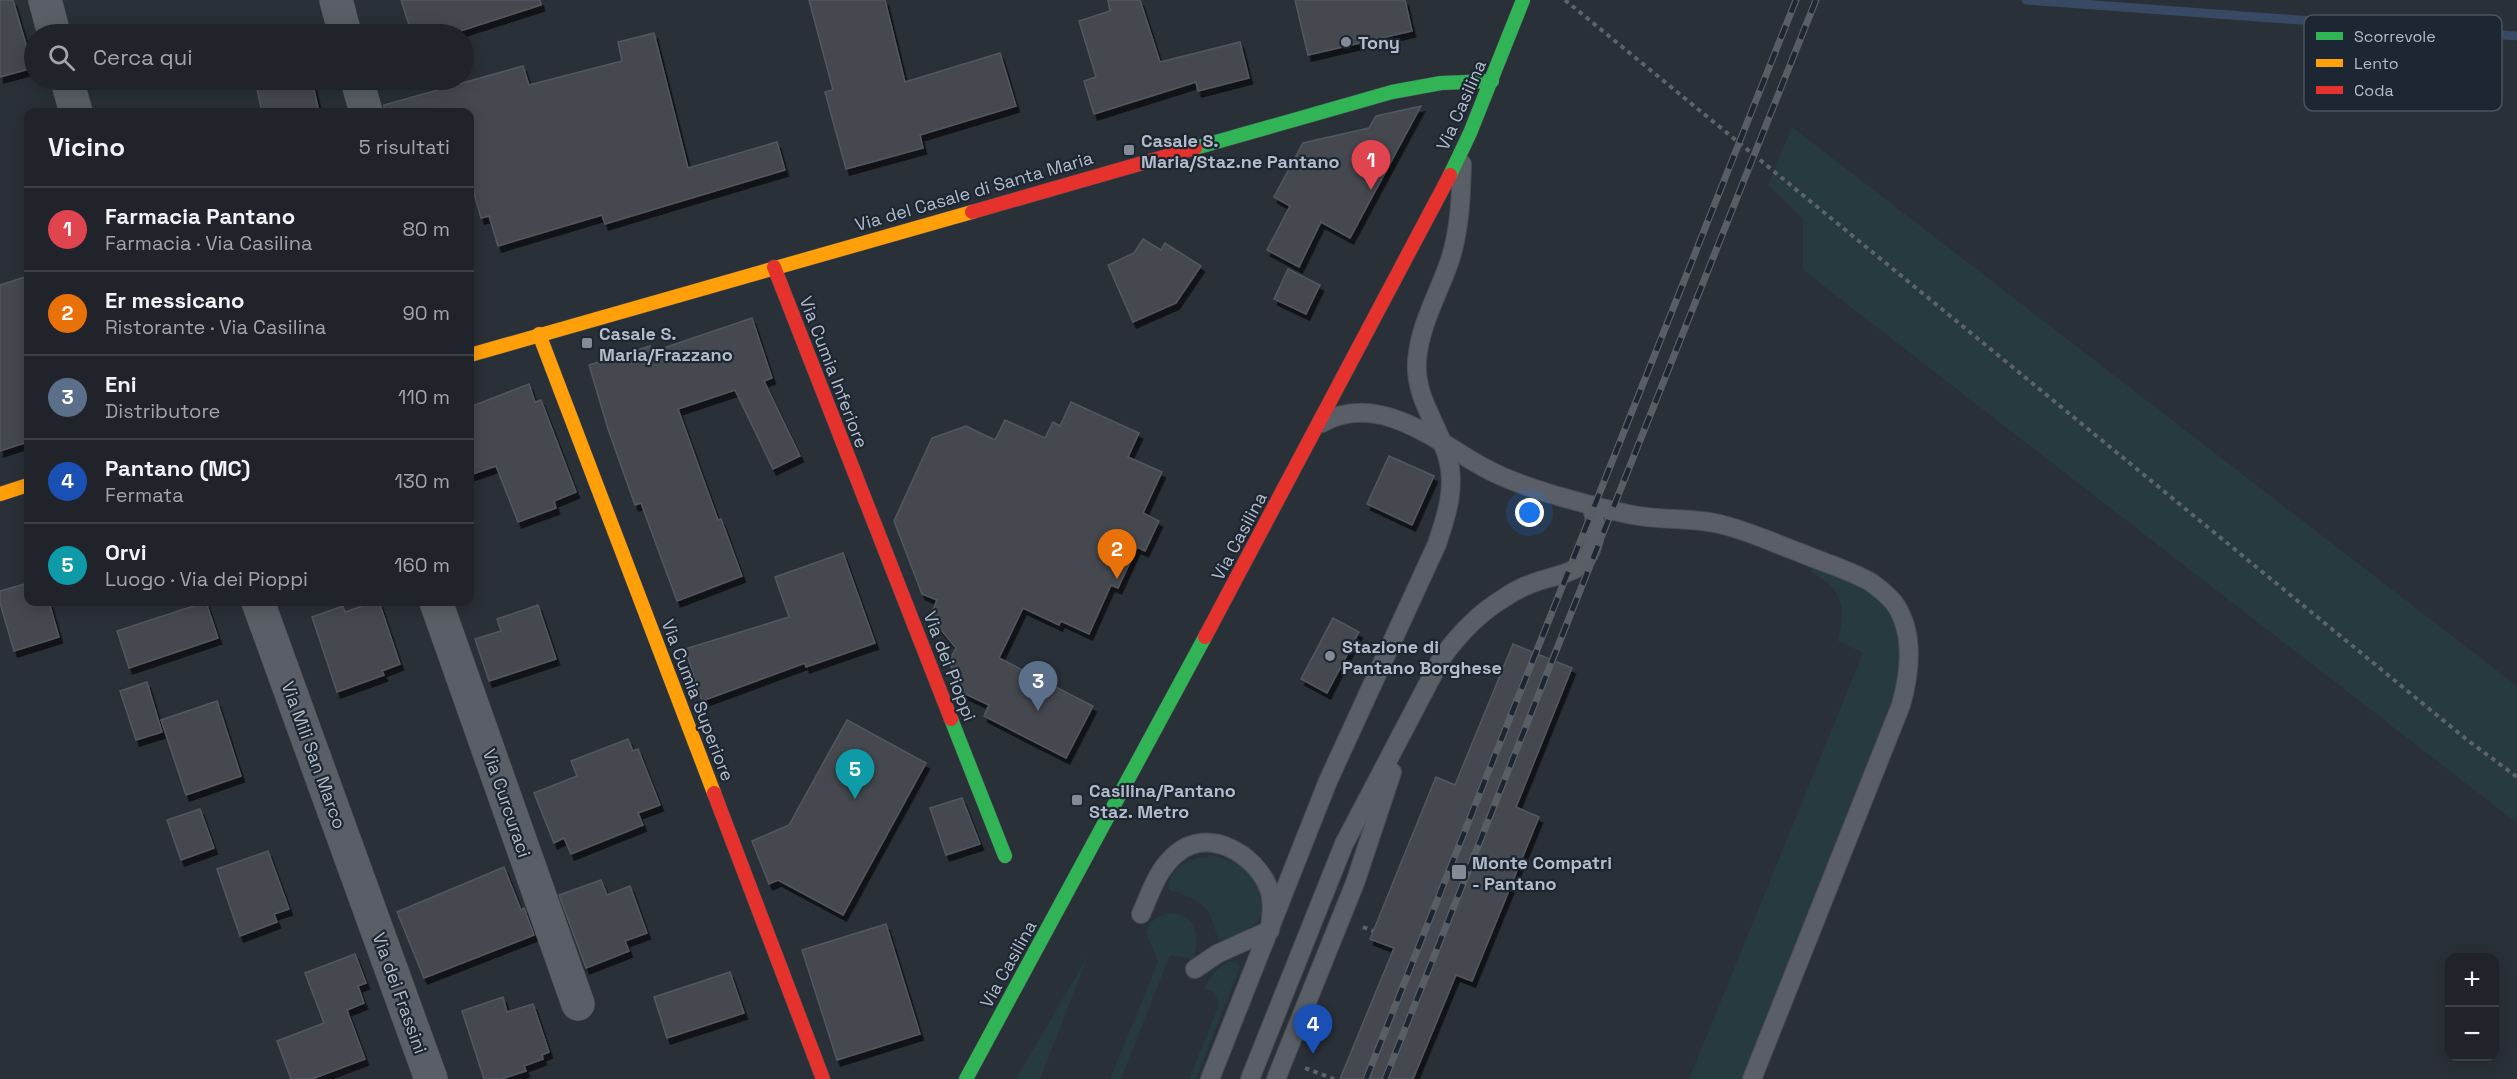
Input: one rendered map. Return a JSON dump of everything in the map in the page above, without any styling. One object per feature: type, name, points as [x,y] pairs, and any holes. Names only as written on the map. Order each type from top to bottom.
[{"type":"street","points":[[45,0],[51,24]]},
{"type":"street","points":[[336,0],[342,24]]},
{"type":"street","name":"Via Casilina","points":[[966,1079],[1318,425],[1462,149],[1492,81],[1523,0]]},
{"type":"street","name":"Via del Casale di Santa Maria","points":[[474,354],[1392,92],[1441,83],[1492,81]]},
{"type":"street","points":[[70,90],[75,108]]},
{"type":"street","points":[[360,90],[365,108]]},
{"type":"street","name":"Via Cumia Inferiore","points":[[774,267],[861,490]]},
{"type":"street","name":"Via Cumia Superiore","points":[[539,334],[823,1079]]},
{"type":"street","points":[[0,494],[24,486]]},
{"type":"street","name":"Via dei Pioppi","points":[[861,490],[1005,856]]},
{"type":"street","name":"Via Mili San Marco","points":[[259,606],[369,908]]},
{"type":"street","name":"Via Curcuraci","points":[[437,606],[578,1004]]},
{"type":"street","name":"Via dei Frassini","points":[[369,908],[431,1079]]},
{"type":"lane","points":[[1210,1079],[1328,781],[1442,530],[1452,486],[1448,459],[1425,407],[1418,383],[1417,361],[1424,323],[1455,240],[1461,193],[1462,149]]},
{"type":"lane","points":[[1318,425],[1335,415],[1353,411],[1370,412],[1396,420],[1441,440],[1485,468],[1509,479],[1591,505],[1639,516],[1716,523],[1740,530],[1856,575],[1877,587],[1895,604],[1907,632],[1908,674],[1896,719],[1752,1079]]},
{"type":"lane","points":[[1250,1079],[1344,844],[1441,659],[1476,619],[1503,598],[1519,589],[1573,570],[1582,564],[1596,532],[1591,505]]},
{"type":"lane","points":[[1276,1079],[1367,850],[1406,727]]},
{"type":"lane","points":[[1141,914],[1159,871],[1178,852],[1197,845],[1217,844],[1236,850],[1249,859],[1262,874],[1270,891],[1272,903],[1270,930]]},
{"type":"lane","points":[[1196,969],[1217,954],[1270,930]]},
{"type":"path","points":[[1565,0],[2466,739],[2517,777]]},
{"type":"path","points":[[1302,1067],[1334,1079]]},
{"type":"green space","points":[[1792,127],[2517,686],[2517,823],[1803,270],[1803,219],[1768,185]]},
{"type":"green space","points":[[1812,567],[1866,585],[1896,615],[1905,674],[1745,1079],[1689,1079],[1863,653],[1837,640],[1842,618],[1838,596],[1828,583],[1812,572]]},
{"type":"green space","points":[[1214,856],[1238,863],[1250,872],[1263,899],[1259,919],[1243,932],[1223,941],[1218,939],[1212,919],[1204,906],[1191,898],[1171,891],[1168,886],[1174,872],[1185,863]]},
{"type":"green space","points":[[1174,913],[1188,919],[1195,930],[1196,944],[1193,959],[1170,955],[1121,1079],[1110,1079],[1158,962],[1146,932],[1157,918],[1164,914]]},
{"type":"green space","points":[[1088,956],[1040,1079],[1016,1079]]},
{"type":"green space","points":[[1231,961],[1239,963],[1240,967],[1196,1079],[1189,1079],[1219,1005],[1215,993],[1204,988],[1216,970]]},
{"type":"building","points":[[0,0],[13,0],[24,37],[24,70],[0,77]]},
{"type":"building","points":[[401,0],[540,0],[541,5],[474,27],[474,24],[409,24]]},
{"type":"building","points":[[809,0],[885,0],[905,82],[1000,53],[1016,106],[920,135],[923,148],[846,169],[825,92],[833,90]]},
{"type":"building","points":[[1108,0],[1140,0],[1160,62],[1240,42],[1249,78],[1198,91],[1196,82],[1094,114],[1084,81],[1096,77],[1079,21],[1110,11]]},
{"type":"building","points":[[1295,0],[1405,0],[1412,31],[1308,55]]},
{"type":"building","points":[[654,33],[688,168],[777,142],[785,170],[605,224],[602,215],[498,246],[489,216],[481,218],[474,193],[474,108],[384,108],[384,105],[437,90],[474,90],[474,80],[523,66],[529,85],[622,61],[618,42]]},
{"type":"building","points":[[257,90],[314,90],[318,108],[261,108]]},
{"type":"building","points":[[1421,106],[1350,238],[1321,222],[1299,267],[1267,250],[1290,206],[1274,197],[1303,143],[1369,128],[1376,116]]},
{"type":"building","points":[[1143,239],[1161,250],[1165,243],[1201,266],[1176,303],[1133,322],[1108,265],[1134,253]]},
{"type":"building","points":[[1288,269],[1320,285],[1306,314],[1274,299]]},
{"type":"building","points":[[24,277],[24,443],[0,451],[0,285]]},
{"type":"building","points":[[752,318],[772,378],[764,381],[800,456],[773,469],[735,390],[678,409],[718,520],[721,519],[742,576],[677,601],[641,503],[635,505],[608,429],[589,365],[650,346],[652,352]]},
{"type":"building","points":[[529,384],[535,402],[541,400],[576,492],[554,501],[556,508],[518,522],[496,466],[474,474],[474,405]]},
{"type":"building","points":[[1071,402],[1139,433],[1128,457],[1162,472],[1143,513],[1159,521],[1145,551],[1137,547],[1118,588],[1111,585],[1089,634],[1061,621],[1059,625],[1023,608],[999,658],[1093,706],[1066,758],[984,716],[989,705],[961,692],[949,661],[956,648],[932,619],[931,615],[937,600],[922,594],[894,521],[932,438],[966,426],[995,440],[1005,420],[1045,438],[1053,422],[1060,426]]},
{"type":"building","points":[[1389,456],[1434,476],[1412,525],[1367,504]]},
{"type":"building","points":[[843,553],[875,643],[806,667],[805,663],[702,701],[685,649],[789,617],[775,577]]},
{"type":"building","points":[[24,584],[24,606],[50,606],[59,637],[14,651],[0,603],[0,591]]},
{"type":"building","points":[[538,605],[556,659],[489,681],[475,639],[501,631],[497,619]]},
{"type":"building","points":[[194,606],[207,606],[218,638],[129,668],[117,631]]},
{"type":"building","points":[[343,606],[345,612],[362,606],[380,606],[400,664],[382,671],[384,675],[337,692],[312,617]]},
{"type":"building","name":"Stazione di Pantano Borghese","points":[[1333,618],[1359,632],[1327,693],[1301,679]]},
{"type":"building","points":[[1513,644],[1572,668],[1516,807],[1539,817],[1472,981],[1456,975],[1413,1079],[1340,1079],[1394,948],[1370,939],[1436,777],[1455,785]]},
{"type":"building","points":[[147,682],[162,732],[136,740],[120,691]]},
{"type":"building","points":[[217,701],[241,776],[186,795],[161,720]]},
{"type":"building","points":[[847,720],[926,763],[843,915],[778,880],[769,884],[752,841],[789,825]]},
{"type":"building","points":[[628,739],[633,751],[638,749],[660,805],[638,813],[643,825],[571,854],[564,838],[554,843],[534,793],[577,776],[571,761]]},
{"type":"building","points":[[962,798],[980,844],[946,855],[930,808]]},
{"type":"building","points":[[200,809],[214,848],[181,860],[167,820]]},
{"type":"building","points":[[268,851],[289,909],[274,914],[277,922],[240,936],[217,869]]},
{"type":"building","points":[[504,867],[521,910],[524,908],[534,935],[424,978],[397,912]]},
{"type":"building","points":[[601,880],[607,895],[630,886],[647,933],[625,941],[629,951],[586,968],[559,895]]},
{"type":"building","points":[[886,924],[920,1034],[837,1060],[802,950]]},
{"type":"building","points":[[355,954],[366,983],[358,986],[364,1003],[347,1010],[365,1059],[312,1079],[291,1079],[277,1041],[324,1023],[305,973]]},
{"type":"building","points":[[730,972],[744,1013],[667,1038],[654,997]]},
{"type":"building","points":[[503,997],[507,1012],[533,1004],[549,1052],[542,1055],[543,1059],[524,1066],[526,1071],[501,1079],[484,1079],[462,1011]]},
{"type":"waterway","points":[[2026,0],[2304,20]]},
{"type":"waterway","points":[[2502,35],[2517,36]]},
{"type":"railway","points":[[1366,1079],[1796,0]]},
{"type":"railway","points":[[1385,1079],[1816,0]]},
{"type":"traffic: fast","points":[[1450,175],[1470,133],[1523,0]]},
{"type":"traffic: fast","points":[[1195,148],[1392,92],[1441,83],[1492,81]]},
{"type":"traffic: fast","points":[[966,1079],[1205,637]]},
{"type":"traffic: fast","points":[[951,719],[1005,856]]},
{"type":"traffic: slow","points":[[474,354],[972,212]]},
{"type":"traffic: slow","points":[[539,334],[714,793]]},
{"type":"traffic: slow","points":[[0,494],[24,486]]},
{"type":"traffic: jam","points":[[972,212],[1195,148]]},
{"type":"traffic: jam","points":[[1205,637],[1450,175]]},
{"type":"traffic: jam","points":[[774,267],[951,719]]},
{"type":"traffic: jam","points":[[714,793],[823,1079]]},
{"type":"place","name":"Tony","points":[[1346,42]]},
{"type":"place","name":"Casale S. Maria/Staz.ne Pantano","points":[[1129,150]]},
{"type":"place","name":"Farmacia Pantano","points":[[1371,190]]},
{"type":"place","name":"Casale S. Maria/Frazzano","points":[[587,343]]},
{"type":"place","name":"Er messicano","points":[[1117,579]]},
{"type":"place","name":"Stazione di Pantano Borghese","points":[[1330,656]]},
{"type":"place","name":"Eni","points":[[1038,711]]},
{"type":"place","name":"Orvi","points":[[855,799]]},
{"type":"place","name":"Casilina/Pantano Staz. Metro","points":[[1077,800]]},
{"type":"place","name":"Monte Compatri - Pantano","points":[[1459,872]]},
{"type":"place","name":"Pantano (MC)","points":[[1313,1054]]}]
